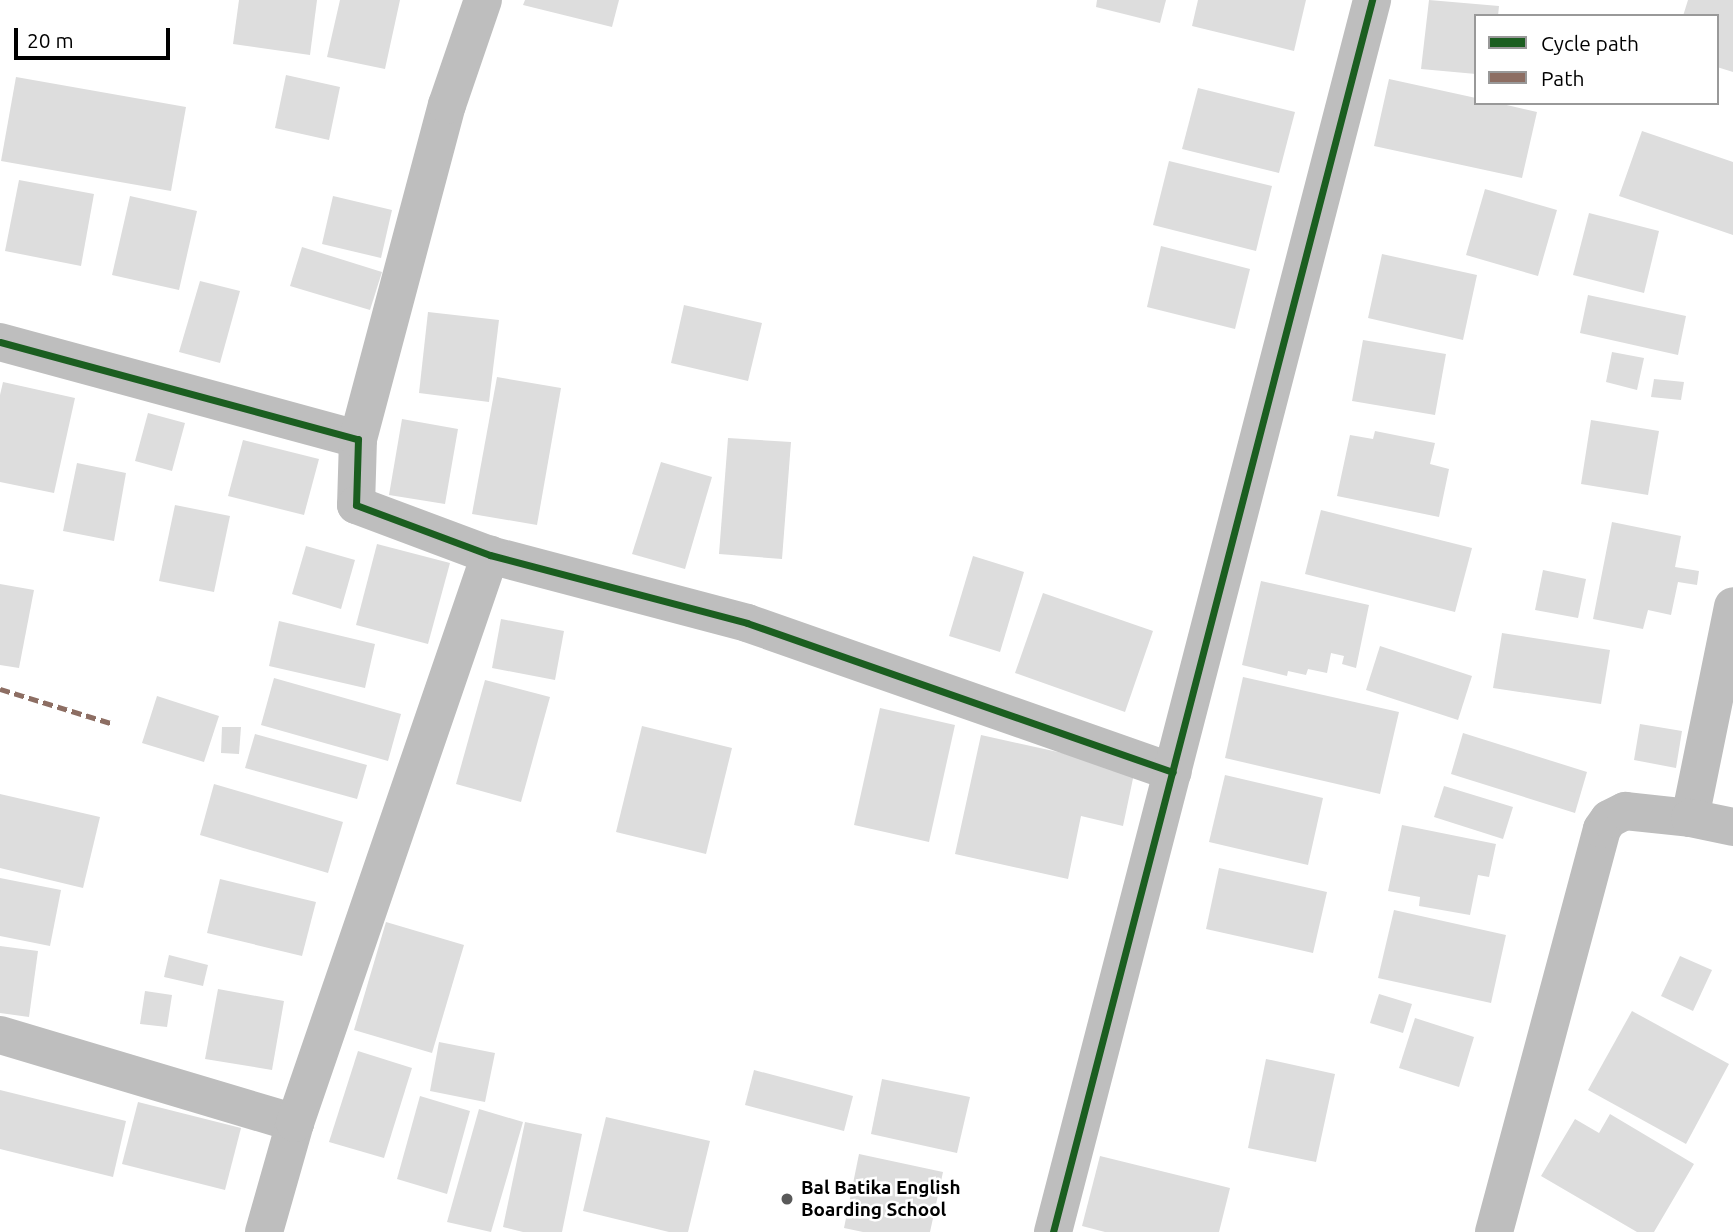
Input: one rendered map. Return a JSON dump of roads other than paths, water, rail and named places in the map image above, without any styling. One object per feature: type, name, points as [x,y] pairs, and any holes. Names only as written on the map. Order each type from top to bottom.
[{"type":"street","points":[[483,0],[447,105],[358,439],[356,505],[490,555],[747,622],[1173,772]]},
{"type":"street","points":[[1053,1232],[1372,0]]},
{"type":"street","points":[[0,342],[358,439]]},
{"type":"street","points":[[276,1229],[295,1123],[490,555]]},
{"type":"street","points":[[1690,818],[1733,606]]},
{"type":"street","points":[[1494,1232],[1602,829],[1609,819],[1625,811],[1690,818],[1733,827]]},
{"type":"street","points":[[0,1035],[295,1123]]},
{"type":"place","name":"Bal Batika English Boarding School","points":[[787,1199]]}]
